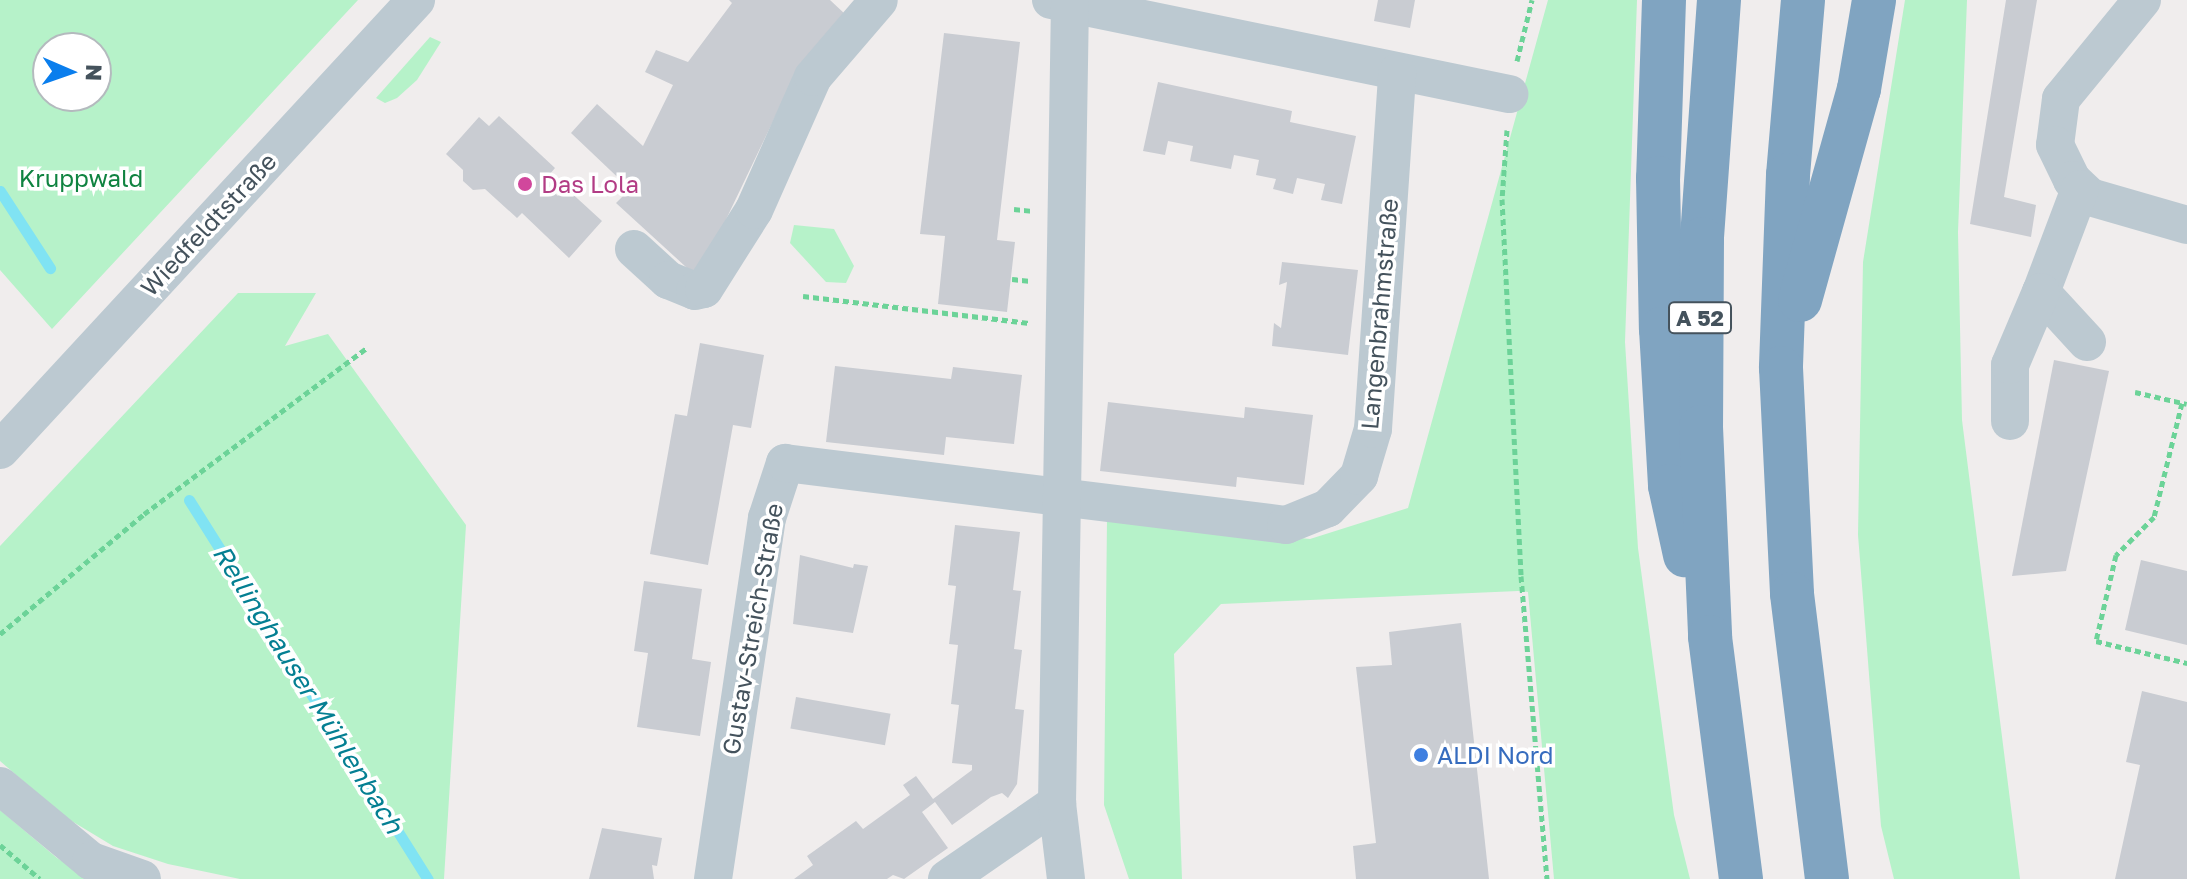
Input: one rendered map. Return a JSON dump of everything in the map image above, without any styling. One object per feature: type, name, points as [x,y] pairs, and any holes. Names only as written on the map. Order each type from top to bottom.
[{"type":"highway","points":[[1664,0],[1658,178],[1664,419],[1682,544],[1710,637]]},
{"type":"highway","name":"A 52","points":[[1719,0],[1700,311],[1710,637],[1741,879]]},
{"type":"highway","points":[[1803,0],[1788,175],[1781,368],[1792,594],[1827,879]]},
{"type":"highway","points":[[1781,368],[1859,89],[1874,0]]},
{"type":"street","name":"Wiedfeldtstraße","points":[[0,450],[416,0]]},
{"type":"street","points":[[634,249],[668,280],[695,291],[704,289],[754,210],[813,77],[879,0]]},
{"type":"street","points":[[2142,0],[2069,88],[2056,113],[2055,145],[2080,189],[2103,203],[2187,225]]},
{"type":"street","points":[[1066,879],[1057,803],[1062,327],[1060,2],[1509,94]]},
{"type":"street","name":"Langenbrahmstraße","points":[[1058,498],[1286,525],[1328,508],[1359,476],[1373,429],[1397,73]]},
{"type":"street","points":[[2010,421],[2010,365],[2080,189]]},
{"type":"street","points":[[2041,292],[2087,342]]},
{"type":"street","name":"Gustav-Streich-Straße","points":[[713,879],[767,518],[785,463],[1058,498]]},
{"type":"street","points":[[0,786],[91,861],[142,879]]},
{"type":"street","points":[[947,879],[1057,803]]},
{"type":"path","points":[[1532,0],[1509,94],[1502,199],[1521,576],[1547,879]]},
{"type":"path","points":[[803,296],[1062,327]]},
{"type":"path","points":[[0,634],[144,514],[368,347]]},
{"type":"path","points":[[2135,392],[2184,404],[2154,517],[2116,555],[2096,641],[2187,663]]},
{"type":"path","points":[[0,845],[40,879]]},
{"type":"green space","name":"Kruppwald","points":[[0,0],[358,0],[52,329],[0,270]]},
{"type":"green space","points":[[1548,0],[1637,0],[1625,342],[1638,548],[1674,815],[1690,879],[1554,879],[1528,592],[1518,591],[1221,604],[1174,654],[1182,879],[1129,879],[1104,805],[1107,518],[1310,539],[1408,508]]},
{"type":"green space","points":[[1905,0],[1967,0],[1958,232],[1962,420],[2020,879],[1894,879],[1881,826],[1858,535],[1863,262]]},
{"type":"green space","points":[[430,37],[441,42],[417,80],[397,98],[385,103],[376,98]]},
{"type":"green space","points":[[794,225],[834,229],[854,266],[846,283],[826,282],[790,243]]},
{"type":"green space","points":[[238,293],[316,293],[285,346],[328,334],[466,525],[444,879],[240,879],[168,864],[113,846],[65,817],[0,761],[0,546]]},
{"type":"green space","points":[[0,810],[57,858],[91,879],[0,879]]},
{"type":"building","points":[[729,0],[830,0],[846,15],[797,71],[698,278],[616,203],[630,189],[571,133],[597,104],[643,146],[673,85],[645,72],[656,50],[688,62],[732,3]]},
{"type":"building","points":[[1378,0],[1415,0],[1410,28],[1374,21]]},
{"type":"building","points":[[2006,0],[2037,0],[2004,197],[2036,205],[2031,237],[1970,224]]},
{"type":"building","points":[[944,33],[1020,42],[997,240],[1015,242],[1007,312],[938,304],[945,236],[920,234]]},
{"type":"building","points":[[1158,82],[1292,111],[1290,122],[1356,136],[1342,204],[1321,200],[1325,184],[1297,178],[1293,194],[1273,189],[1276,179],[1256,175],[1259,160],[1234,155],[1231,169],[1190,161],[1193,146],[1168,141],[1165,155],[1143,151]]},
{"type":"building","points":[[499,116],[555,168],[543,182],[558,196],[566,188],[602,221],[569,258],[522,213],[517,218],[485,189],[473,190],[463,181],[463,170],[446,154],[479,117],[489,126]]},
{"type":"building","points":[[1282,262],[1358,270],[1348,355],[1272,346],[1274,323],[1281,328],[1287,282],[1279,285]]},
{"type":"building","points":[[700,343],[764,355],[751,428],[733,425],[708,565],[650,554],[675,414],[687,416]]},
{"type":"building","points":[[2054,360],[2109,371],[2066,571],[2012,576]]},
{"type":"building","points":[[835,366],[951,379],[953,367],[1022,375],[1014,444],[946,437],[944,455],[826,442]]},
{"type":"building","points":[[1108,402],[1244,418],[1245,407],[1313,415],[1304,485],[1237,477],[1236,487],[1100,471]]},
{"type":"building","points":[[955,525],[1020,532],[1013,590],[1021,591],[1014,649],[1022,650],[1015,709],[1024,710],[1017,784],[1008,798],[1002,793],[991,797],[952,825],[935,802],[922,812],[948,848],[904,879],[893,875],[887,879],[794,879],[813,865],[807,856],[856,821],[863,829],[910,795],[903,785],[916,776],[933,799],[972,770],[972,765],[952,763],[959,705],[951,704],[958,645],[949,644],[956,586],[948,585]]},
{"type":"building","points":[[800,555],[853,568],[854,564],[868,566],[853,633],[793,624]]},
{"type":"building","points":[[2141,560],[2187,571],[2187,645],[2125,630]]},
{"type":"building","points":[[644,581],[702,589],[692,659],[711,662],[700,736],[637,727],[648,653],[634,651]]},
{"type":"building","name":"ALDI Nord","points":[[1461,623],[1489,879],[1356,879],[1353,846],[1376,843],[1356,667],[1392,665],[1389,632]]},
{"type":"building","points":[[2142,691],[2187,702],[2187,879],[2115,879],[2140,765],[2126,762]]},
{"type":"building","points":[[796,697],[891,714],[885,745],[790,729]]},
{"type":"building","points":[[602,828],[662,838],[657,866],[652,865],[654,879],[589,879]]},
{"type":"waterway","name":"Rellinghauser Mühlenbach","points":[[0,191],[50,268]]},
{"type":"waterway","name":"Rellinghauser Mühlenbach","points":[[189,500],[428,879]]},
{"type":"place","name":"Das Lola","points":[[525,184]]},
{"type":"place","name":"ALDI Nord","points":[[1421,755]]}]
